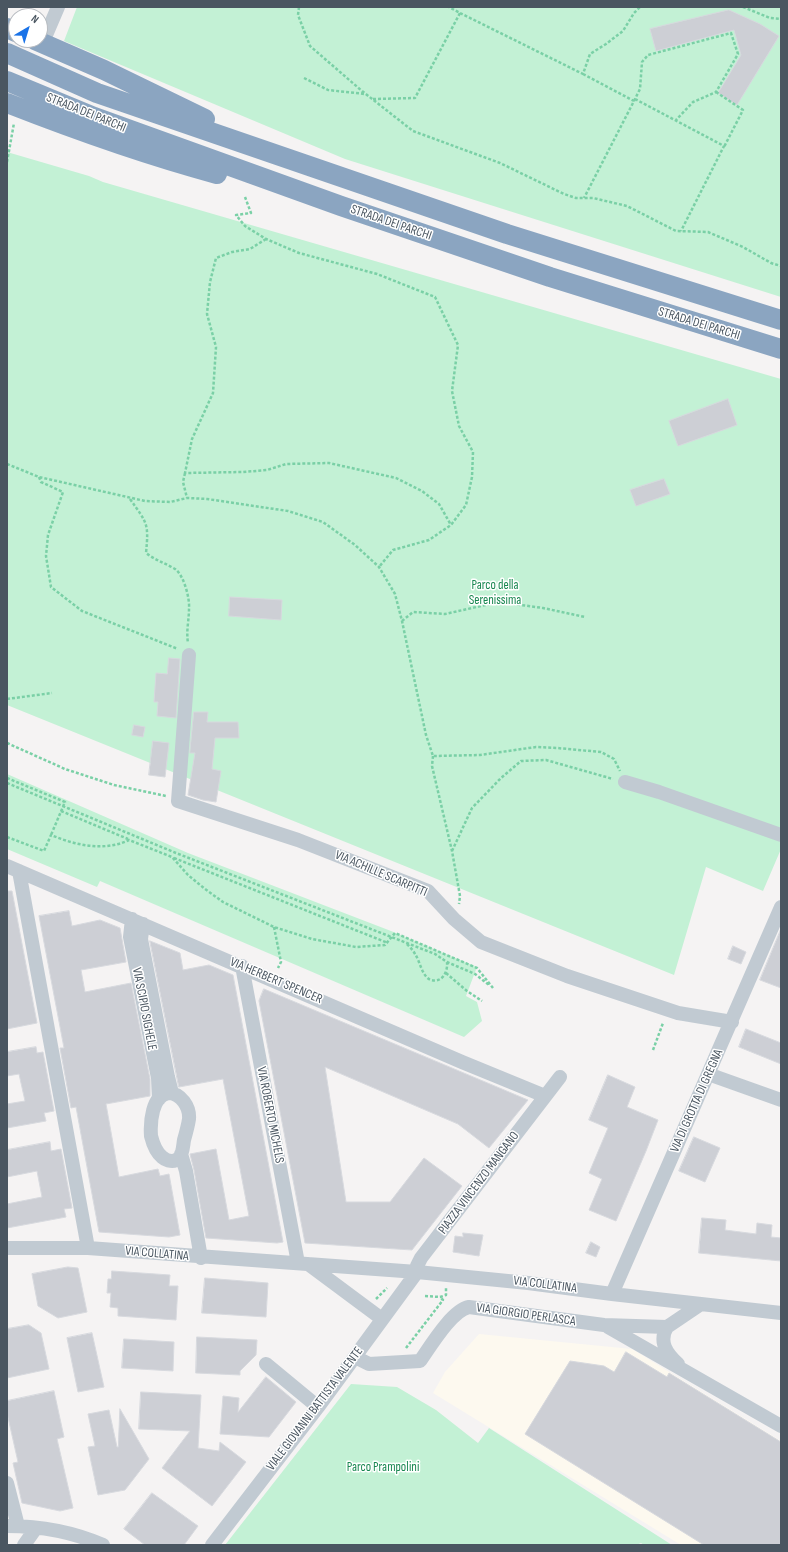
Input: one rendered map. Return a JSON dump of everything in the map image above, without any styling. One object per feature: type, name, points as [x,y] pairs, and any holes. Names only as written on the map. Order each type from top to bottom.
[{"type":"highway","points":[[48,41],[104,70],[297,162]]},
{"type":"highway","name":"STRADA DEI PARCHI","points":[[7,53],[97,93],[297,162],[507,234],[781,320]]},
{"type":"highway","name":"STRADA DEI PARCHI","points":[[7,80],[94,117],[341,206],[550,277],[781,349]]},
{"type":"highway","points":[[11,111],[86,132],[185,166],[341,206]]},
{"type":"street","points":[[48,24],[58,7]]},
{"type":"street","points":[[178,800],[186,651]]},
{"type":"street","points":[[625,782],[660,792],[781,835]]},
{"type":"street","name":"VIA ACHILLE SCARPITTI","points":[[178,800],[298,840],[428,891],[458,923],[481,942],[567,976],[678,1013],[732,1022]]},
{"type":"street","points":[[13,868],[88,1248]]},
{"type":"street","name":"VIA HERBERT SPENCER","points":[[13,868],[462,1062],[545,1096]]},
{"type":"street","name":"VIA DI GROTTA DI GREGNA","points":[[612,1294],[781,908]]},
{"type":"street","name":"VIA SCIPIO SIGHELE","points":[[138,921],[130,937],[158,1078],[166,1096],[153,1112],[152,1136],[159,1154],[167,1161],[176,1158]]},
{"type":"street","name":"VIA ROBERTO MICHELS","points":[[242,966],[303,1264]]},
{"type":"street","points":[[708,1074],[781,1100]]},
{"type":"street","name":"PIAZZA VINCENZO MANGANO","points":[[417,1272],[417,1266],[421,1258],[560,1077]]},
{"type":"street","points":[[166,1096],[176,1094],[183,1100],[189,1113],[189,1120],[176,1158],[186,1171],[196,1257]]},
{"type":"street","name":"VIA COLLATINA","points":[[7,1248],[88,1248],[417,1272],[528,1283],[781,1313]]},
{"type":"street","points":[[303,1264],[382,1319]]},
{"type":"street","name":"VIALE GIOVANNI BATTISTA VALENTE","points":[[212,1545],[318,1407],[417,1272]]},
{"type":"street","points":[[667,1327],[701,1304]]},
{"type":"street","name":"VIA GIORGIO PERLASCA","points":[[355,1357],[369,1364],[420,1361],[454,1315],[462,1309],[468,1307],[604,1325],[667,1327],[663,1338],[667,1354],[693,1376]]},
{"type":"street","name":"VIA GIORGIO PERLASCA","points":[[604,1325],[781,1426]]},
{"type":"street","points":[[266,1364],[318,1407]]},
{"type":"street","points":[[7,1483],[12,1526],[67,1533],[102,1545]]},
{"type":"street","points":[[24,1545],[36,1528]]},
{"type":"path","points":[[299,7],[298,15],[310,46],[366,94],[413,131],[500,163],[564,194],[576,198],[593,198],[626,206],[676,231],[708,232],[743,247],[771,263],[781,266]]},
{"type":"path","points":[[449,7],[676,120],[724,146],[723,148]]},
{"type":"path","points":[[583,74],[590,54],[606,44],[623,30],[634,13],[640,7]]},
{"type":"path","points":[[743,7],[770,18],[781,18]]},
{"type":"path","points":[[373,99],[415,98],[460,13]]},
{"type":"path","points":[[584,198],[640,89],[642,62],[648,55],[731,33],[738,54],[716,92],[693,102],[676,120]]},
{"type":"path","points":[[304,78],[328,90],[366,94]]},
{"type":"path","points":[[681,231],[743,110],[716,92]]},
{"type":"path","points":[[7,162],[11,111]]},
{"type":"path","points":[[245,197],[251,213],[236,215],[245,226],[266,239],[299,253],[377,274],[435,297],[458,345],[452,391],[459,426],[472,452],[472,477],[466,505],[451,525],[428,540],[393,550],[379,567]]},
{"type":"path","points":[[187,498],[182,482],[192,439],[214,393],[216,347],[207,314],[210,282],[216,258],[232,252],[250,249],[266,239]]},
{"type":"path","points":[[185,473],[244,472],[268,470],[286,464],[329,463],[396,478],[422,491],[439,504],[451,525]]},
{"type":"path","points":[[7,464],[39,477],[144,501],[170,502],[187,498],[207,499],[288,512],[323,522],[355,545],[379,567],[395,594],[402,620],[426,735],[433,756],[432,766],[452,851],[460,896],[458,923]]},
{"type":"path","points":[[39,477],[41,482],[63,492],[48,535],[46,556],[51,587],[82,612],[186,651],[190,607],[184,582],[177,570],[154,560],[146,553],[148,531],[145,521],[129,498]]},
{"type":"path","points":[[402,620],[413,612],[445,614],[499,602],[543,608],[585,617]]},
{"type":"path","points":[[7,699],[52,693]]},
{"type":"path","points":[[7,743],[65,769],[114,785],[158,794],[178,800]]},
{"type":"path","points":[[433,756],[480,755],[536,747],[601,752],[614,759],[625,782]]},
{"type":"path","points":[[452,851],[472,808],[501,778],[521,761],[546,760],[625,782]]},
{"type":"path","points":[[7,778],[65,802],[44,851],[7,837]]},
{"type":"path","points":[[7,783],[176,853],[392,937],[406,942],[435,954],[447,962],[475,974],[493,988],[477,968],[395,933],[392,937],[388,943],[385,945],[356,947],[274,928],[223,902],[204,889],[188,875],[172,857]]},
{"type":"path","points":[[61,811],[128,840],[388,943]]},
{"type":"path","points":[[51,835],[70,842],[86,845],[116,845],[128,840]]},
{"type":"path","points":[[274,928],[280,962],[277,971]]},
{"type":"path","points":[[406,942],[414,953],[425,975],[430,980],[436,980],[443,977],[448,969],[447,962]]},
{"type":"path","points":[[446,973],[482,1000]]},
{"type":"path","points":[[376,1300],[391,1284]]},
{"type":"path","points":[[425,1296],[440,1297],[446,1295],[446,1288]]},
{"type":"path","points":[[402,1351],[408,1348],[443,1300],[440,1297]]},
{"type":"shaded area","points":[[479,1334],[632,1349],[781,1441],[781,1545],[681,1545],[433,1393],[445,1372]]},
{"type":"green space","points":[[77,7],[781,7],[781,297],[345,159],[64,41]]},
{"type":"green space","name":"Parco della Serenissima","points":[[7,152],[89,176],[103,182],[781,379],[781,849],[763,891],[706,867],[674,975],[7,705]]},
{"type":"green space","points":[[7,774],[188,853],[391,931],[477,967],[466,996],[477,1002],[482,1021],[464,1037],[100,881],[97,887],[7,849]]},
{"type":"green space","name":"Parco Prampolini","points":[[351,1384],[397,1387],[436,1410],[478,1443],[489,1428],[672,1545],[644,1545],[641,1543],[636,1545],[225,1545]]},
{"type":"building","points":[[729,10],[760,24],[779,36],[737,105],[718,93],[741,55],[734,30],[656,51],[650,29]]},
{"type":"building","points":[[728,399],[737,425],[678,446],[669,421]]},
{"type":"building","points":[[664,479],[670,494],[636,506],[630,490]]},
{"type":"building","points":[[230,597],[282,600],[281,620],[229,616]]},
{"type":"building","points":[[169,658],[180,659],[176,718],[157,716],[158,702],[154,702],[156,673],[167,674]]},
{"type":"building","points":[[194,712],[208,712],[207,722],[238,722],[239,738],[215,738],[212,769],[221,771],[216,802],[203,800],[188,795],[195,753],[190,753]]},
{"type":"building","points":[[134,725],[145,727],[143,737],[132,735]]},
{"type":"building","points":[[153,741],[169,743],[165,777],[149,775]]},
{"type":"building","points":[[7,891],[12,891],[37,1023],[7,1029]]},
{"type":"building","points":[[69,911],[72,926],[100,920],[120,928],[126,962],[81,970],[85,992],[131,983],[150,1079],[150,1096],[106,1104],[119,1177],[158,1169],[160,1176],[169,1174],[180,1235],[169,1237],[99,1232],[76,1107],[71,1108],[60,1048],[64,1048],[39,916]]},
{"type":"building","points":[[781,929],[781,988],[760,980]]},
{"type":"building","points":[[150,941],[180,953],[183,970],[209,965],[233,975],[283,1242],[277,1243],[206,1238],[190,1154],[216,1149],[229,1220],[249,1216],[223,1079],[179,1087]]},
{"type":"building","points":[[733,946],[746,952],[741,964],[728,959]]},
{"type":"building","points":[[264,989],[528,1100],[489,1148],[458,1124],[325,1067],[346,1202],[390,1202],[424,1158],[462,1186],[412,1250],[305,1243],[259,1001]]},
{"type":"building","points":[[746,1029],[781,1043],[781,1064],[739,1047]]},
{"type":"building","points":[[36,1047],[37,1053],[43,1052],[54,1111],[44,1113],[46,1121],[7,1128],[7,1104],[25,1101],[19,1074],[7,1076],[7,1052]]},
{"type":"building","points":[[608,1075],[635,1087],[627,1107],[658,1120],[616,1221],[589,1210],[602,1179],[589,1173],[608,1128],[589,1120]]},
{"type":"building","points":[[694,1137],[720,1148],[705,1182],[679,1171]]},
{"type":"building","points":[[50,1142],[51,1151],[61,1149],[72,1208],[64,1209],[66,1217],[7,1228],[7,1204],[42,1197],[37,1171],[7,1177],[7,1150]]},
{"type":"building","points":[[702,1218],[726,1220],[725,1230],[756,1234],[757,1223],[772,1225],[771,1237],[781,1238],[781,1261],[699,1253]]},
{"type":"building","points":[[463,1233],[483,1235],[479,1256],[453,1252],[455,1236],[463,1237]]},
{"type":"building","points":[[591,1242],[600,1247],[596,1257],[586,1253]]},
{"type":"building","points":[[68,1267],[78,1268],[87,1312],[58,1318],[38,1306],[32,1274]]},
{"type":"building","points":[[112,1271],[170,1275],[169,1286],[178,1286],[176,1320],[118,1316],[118,1308],[110,1307],[111,1293],[107,1293],[108,1279],[111,1279]]},
{"type":"building","points":[[205,1278],[268,1283],[266,1317],[202,1313]]},
{"type":"building","points":[[29,1325],[41,1333],[49,1369],[7,1378],[7,1329]]},
{"type":"building","points":[[92,1333],[104,1387],[78,1392],[67,1338]]},
{"type":"building","points":[[197,1337],[257,1340],[256,1355],[240,1371],[240,1375],[196,1373]]},
{"type":"building","points":[[124,1339],[174,1342],[173,1371],[122,1368]]},
{"type":"building","points":[[626,1352],[667,1377],[669,1373],[781,1442],[781,1545],[704,1545],[525,1434],[570,1361],[604,1366],[614,1372]]},
{"type":"building","points":[[266,1377],[296,1402],[269,1437],[220,1434],[223,1396],[239,1398],[238,1412]]},
{"type":"building","points":[[54,1391],[64,1437],[57,1439],[73,1508],[60,1511],[22,1503],[13,1463],[18,1462],[7,1413],[7,1401]]},
{"type":"building","points":[[141,1392],[201,1395],[198,1448],[219,1451],[220,1442],[246,1462],[212,1506],[162,1468],[190,1431],[139,1429]]},
{"type":"building","points":[[120,1409],[149,1459],[125,1490],[98,1495],[88,1447],[95,1446],[88,1414],[109,1410],[118,1447]]},
{"type":"building","points":[[152,1493],[198,1526],[184,1545],[145,1545],[124,1529]]}]
